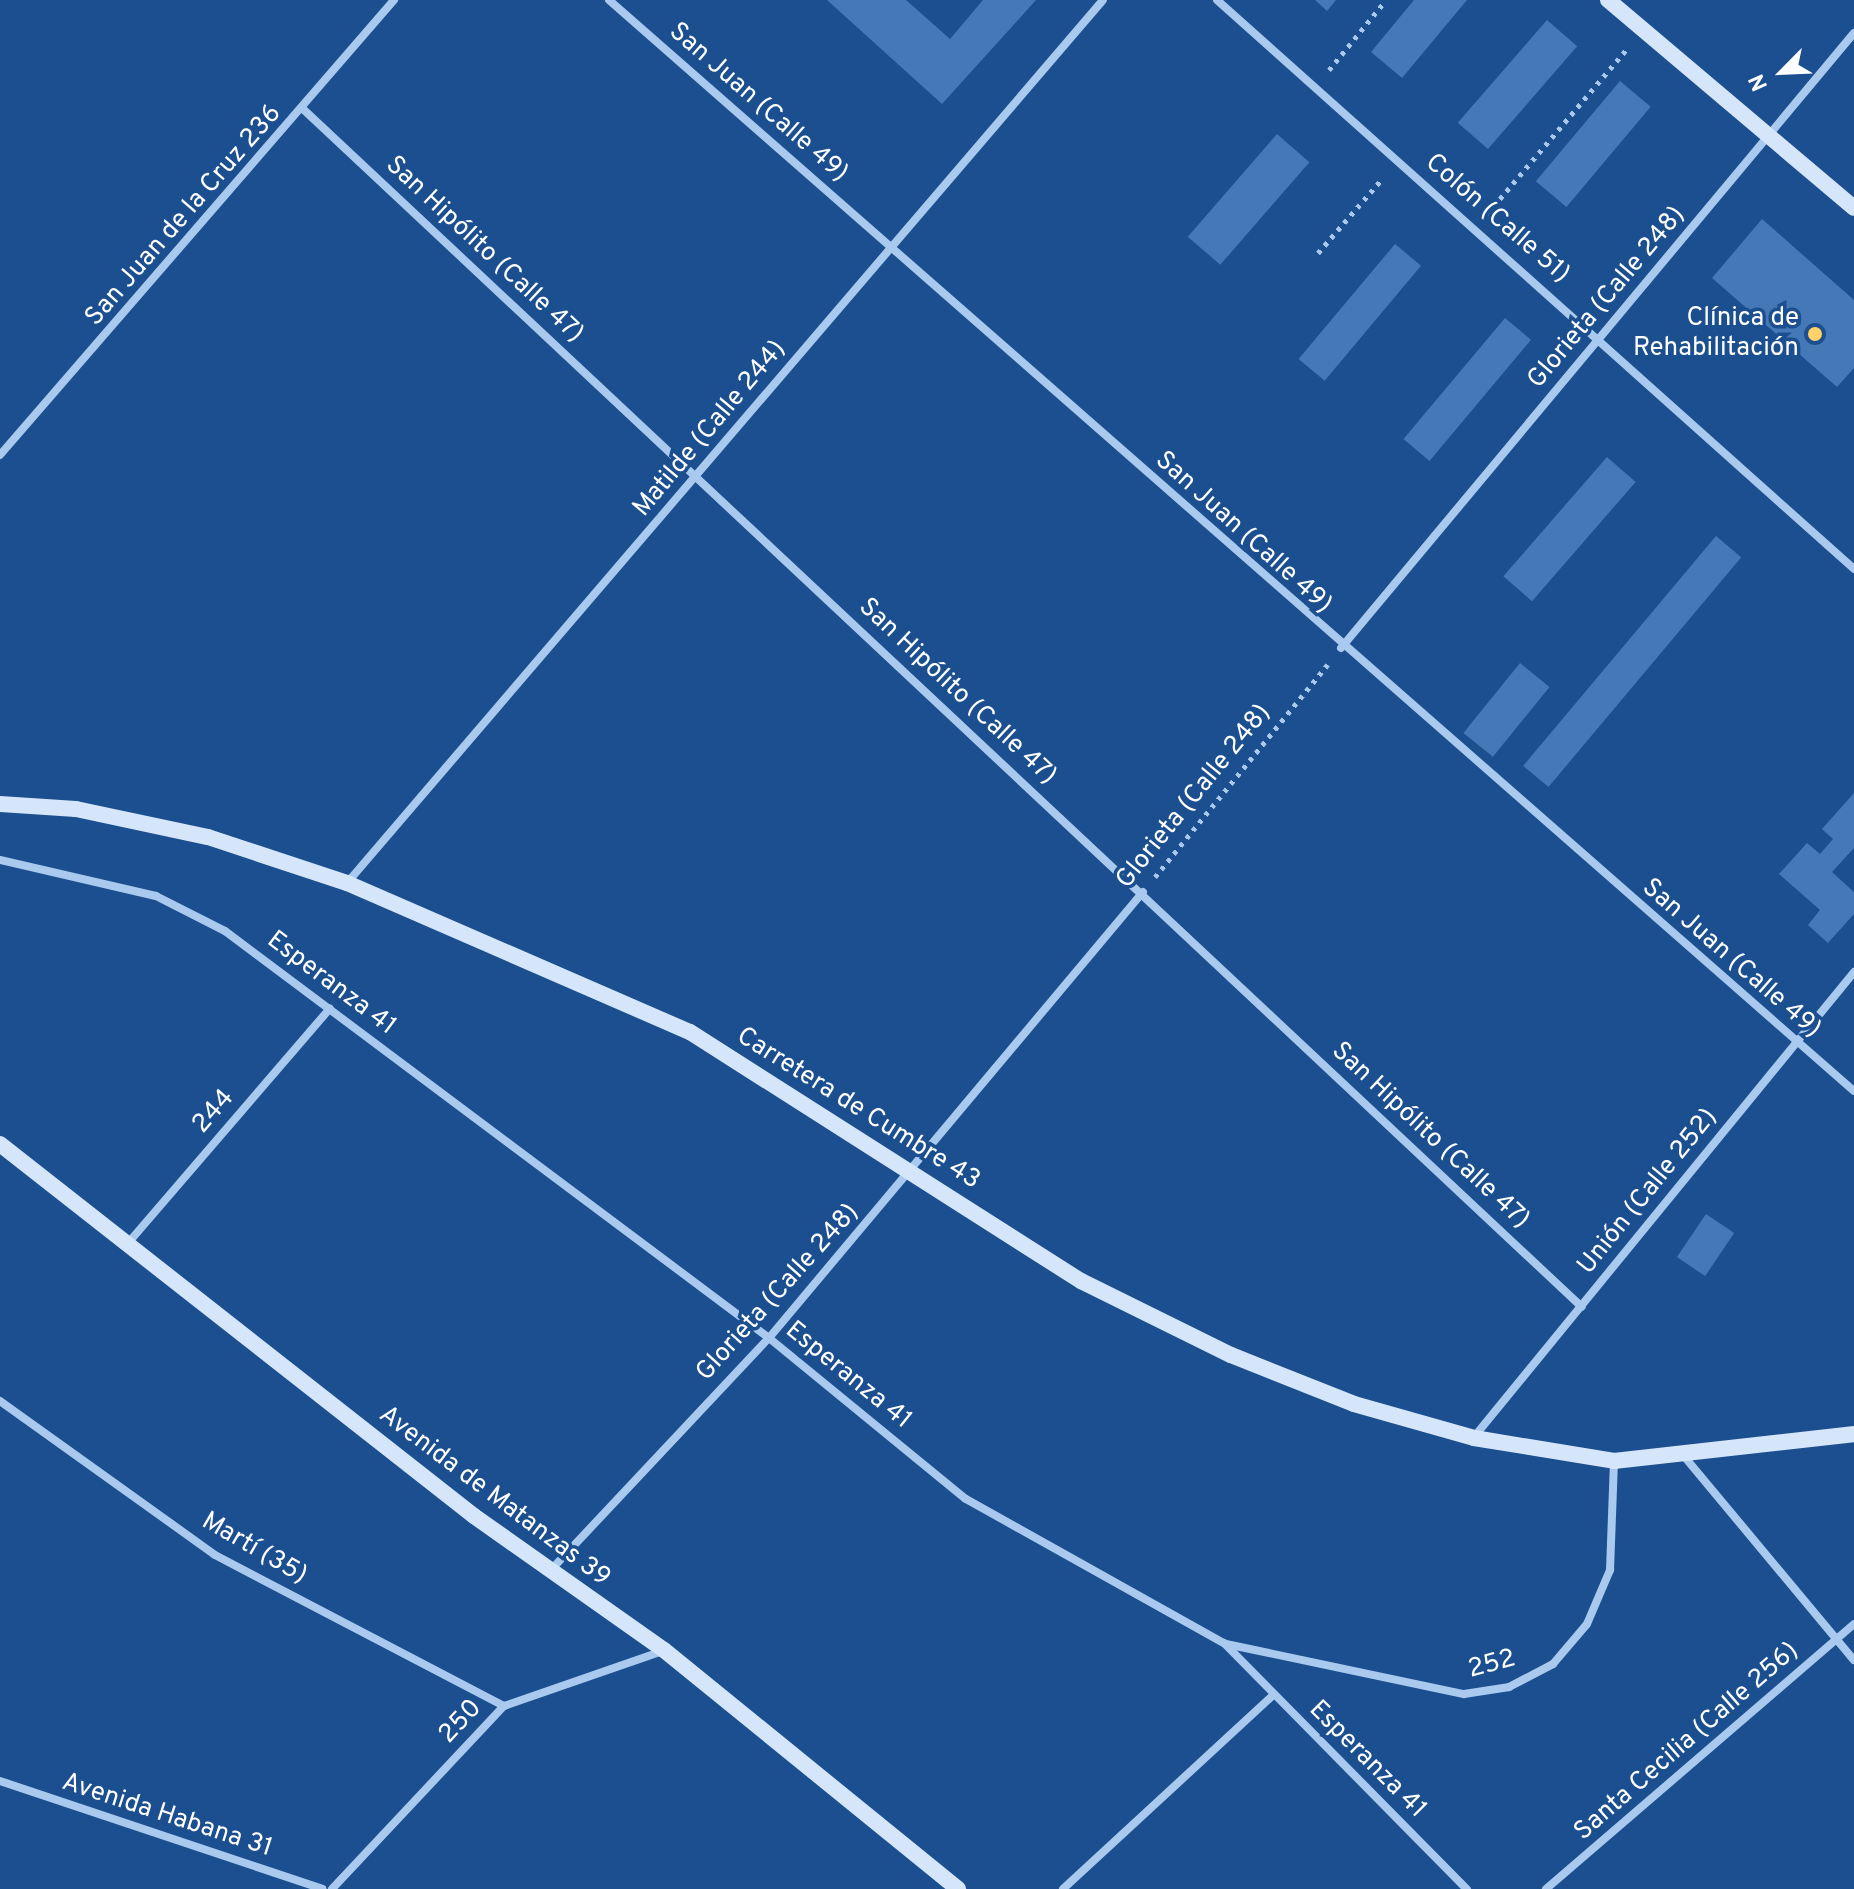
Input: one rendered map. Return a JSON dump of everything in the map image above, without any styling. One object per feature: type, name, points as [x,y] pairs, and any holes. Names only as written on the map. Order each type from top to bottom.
[{"type":"street","name":"San Juan de la Cruz 236","points":[[0,455],[303,109],[394,0]]},
{"type":"street","name":"San Juan (Calle 49)","points":[[609,0],[892,246],[1341,648],[1854,1091]]},
{"type":"street","name":"Matilde (Calle 244)","points":[[347,883],[1103,0]]},
{"type":"street","name":"Colón (Calle 51)","points":[[1217,0],[1601,337],[1854,569]]},
{"type":"street","points":[[1608,0],[1854,208]]},
{"type":"street","name":"Glorieta (Calle 248)","points":[[1341,648],[1854,33]]},
{"type":"street","name":"San Hipólito (Calle 47)","points":[[303,109],[1143,892],[1582,1307]]},
{"type":"street","name":"Carretera de Cumbre 43","points":[[0,804],[76,809],[208,837],[347,883],[690,1032],[913,1170],[1081,1281],[1231,1355],[1354,1404],[1474,1438],[1614,1461],[1854,1434]]},
{"type":"street","name":"Esperanza 41","points":[[0,860],[156,896],[225,931],[769,1338],[966,1499],[1224,1643],[1467,1889]]},
{"type":"street","name":"Glorieta (Calle 248)","points":[[549,1573],[769,1338],[1143,892]]},
{"type":"street","name":"Unión (Calle 252)","points":[[1474,1438],[1854,972]]},
{"type":"street","name":"244","points":[[129,1242],[330,1008]]},
{"type":"street","name":"Avenida de Matanzas 39","points":[[0,1144],[549,1573],[664,1650],[958,1889]]},
{"type":"street","name":"Martí (35)","points":[[0,1401],[215,1555],[504,1706]]},
{"type":"street","points":[[1682,1453],[1854,1660]]},
{"type":"street","name":"252","points":[[1224,1643],[1464,1694],[1509,1687],[1553,1664],[1587,1624],[1610,1570],[1614,1461]]},
{"type":"street","name":"Santa Cecilia (Calle 256)","points":[[1546,1889],[1854,1624]]},
{"type":"street","name":"250","points":[[332,1889],[504,1706],[664,1650]]},
{"type":"street","points":[[1063,1889],[1274,1694]]},
{"type":"street","name":"Avenida Habana 31","points":[[0,1781],[322,1889]]},
{"type":"path","points":[[1316,87],[1386,0]]},
{"type":"path","points":[[1476,227],[1644,30]]},
{"type":"path","points":[[1318,253],[1399,160]]},
{"type":"path","name":"Glorieta (Calle 248)","points":[[1143,892],[1341,648]]},
{"type":"building","points":[[827,0],[906,0],[950,39],[983,0],[1036,0],[942,104]]},
{"type":"building","points":[[1315,0],[1336,0],[1327,11]]},
{"type":"building","points":[[1414,0],[1467,0],[1402,78],[1371,52]]},
{"type":"building","points":[[1547,20],[1577,46],[1488,149],[1458,123]]},
{"type":"building","points":[[1620,81],[1651,107],[1566,207],[1536,181]]},
{"type":"building","points":[[1277,134],[1309,162],[1220,265],[1188,237]]},
{"type":"building","name":"Clínica de Rehabilitación","points":[[1762,219],[1854,300],[1854,368],[1837,387],[1712,278]]},
{"type":"building","points":[[1395,244],[1421,266],[1325,381],[1299,359]]},
{"type":"building","points":[[1505,318],[1531,340],[1429,461],[1403,439]]},
{"type":"building","points":[[1607,457],[1636,482],[1532,601],[1503,576]]},
{"type":"building","points":[[1716,536],[1741,557],[1548,787],[1523,766]]},
{"type":"building","points":[[1520,663],[1550,687],[1493,757],[1463,733]]},
{"type":"building","points":[[1854,793],[1854,848],[1832,872],[1854,892],[1854,914],[1828,943],[1808,925],[1820,910],[1779,874],[1807,843],[1820,854],[1833,839],[1822,829]]},
{"type":"building","points":[[1706,1214],[1734,1233],[1705,1276],[1677,1257]]},
{"type":"place","name":"Clínica de Rehabilitación","points":[[1815,334]]}]
